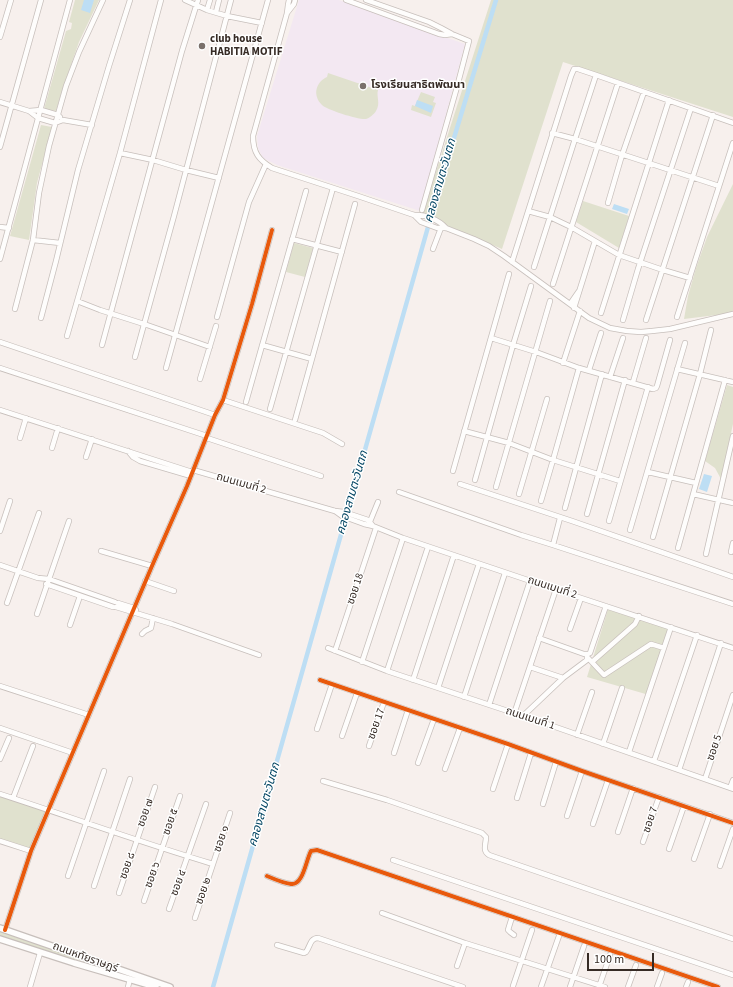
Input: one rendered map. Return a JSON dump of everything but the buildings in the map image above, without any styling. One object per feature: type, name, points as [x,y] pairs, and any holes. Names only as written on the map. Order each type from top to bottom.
[{"type":"main road","name":"ถนนหทัยราษฎร์","points":[[2,929],[170,987]]},
{"type":"main road","name":"ถนนหทัยราษฎร์","points":[[0,941],[156,987]]},
{"type":"street","points":[[0,37],[11,0]]},
{"type":"street","points":[[0,147],[40,0]]},
{"type":"street","points":[[0,259],[70,0]]},
{"type":"street","points":[[15,309],[33,240],[41,179],[66,86],[78,52],[103,0]]},
{"type":"street","points":[[40,318],[56,262],[78,170],[108,66],[130,0]]},
{"type":"street","points":[[67,336],[120,153],[160,0]]},
{"type":"street","points":[[184,0],[197,3],[207,10],[227,16],[262,23]]},
{"type":"street","points":[[207,10],[210,0]]},
{"type":"street","points":[[216,12],[219,0]]},
{"type":"street","points":[[134,357],[231,0]]},
{"type":"street","points":[[166,368],[268,0]]},
{"type":"street","points":[[289,0],[287,13],[253,136],[255,152],[266,164],[272,168],[414,215],[421,222],[441,226],[474,239],[504,256],[589,318],[610,328],[641,332],[670,329],[733,314]]},
{"type":"street","points":[[287,13],[294,4],[295,0]]},
{"type":"street","points":[[346,0],[439,34],[452,34]]},
{"type":"street","points":[[366,0],[442,28],[469,41],[422,213]]},
{"type":"street","points":[[102,345],[152,160],[197,3]]},
{"type":"street","points":[[512,262],[574,69],[596,75],[733,123]]},
{"type":"street","points":[[534,268],[596,75]]},
{"type":"street","points":[[553,284],[618,83]]},
{"type":"street","points":[[608,203],[622,155],[644,92]]},
{"type":"street","points":[[601,314],[669,100]]},
{"type":"street","points":[[0,102],[29,111],[40,110],[58,115],[63,120]]},
{"type":"street","points":[[623,320],[691,108]]},
{"type":"street","points":[[29,111],[38,118],[56,123],[63,120],[92,125]]},
{"type":"street","points":[[646,320],[713,115]]},
{"type":"street","points":[[552,134],[575,139],[719,186]]},
{"type":"street","points":[[677,317],[733,143]]},
{"type":"street","points":[[120,153],[219,178]]},
{"type":"street","points":[[217,317],[249,202],[266,164]]},
{"type":"street","points":[[270,409],[333,188]]},
{"type":"street","points":[[246,402],[306,191]]},
{"type":"street","points":[[295,420],[355,204]]},
{"type":"street","points":[[528,210],[550,217],[571,227],[619,255],[690,278]]},
{"type":"street","points":[[414,215],[422,213],[441,226]]},
{"type":"street","points":[[0,226],[8,228]]},
{"type":"street","points":[[433,249],[441,226]]},
{"type":"street","points":[[2,929],[31,852],[145,581],[187,486],[215,415],[223,400],[252,304],[272,230]]},
{"type":"street","points":[[292,239],[342,252]]},
{"type":"street","points":[[33,240],[60,243]]},
{"type":"street","points":[[572,306],[580,289],[595,241]]},
{"type":"street","points":[[453,471],[509,274]]},
{"type":"street","points":[[475,480],[486,437],[531,286]]},
{"type":"street","points":[[77,301],[110,314],[210,347]]},
{"type":"street","points":[[496,487],[550,302]]},
{"type":"street","points":[[564,363],[580,312]]},
{"type":"street","points":[[200,379],[216,326]]},
{"type":"street","points":[[653,537],[700,374],[711,330]]},
{"type":"street","points":[[589,370],[601,333]]},
{"type":"street","points":[[491,338],[536,352],[579,368],[633,382],[653,389],[657,386],[670,340]]},
{"type":"street","points":[[610,377],[623,338]]},
{"type":"street","points":[[633,382],[646,338]]},
{"type":"street","points":[[0,342],[215,415]]},
{"type":"street","points":[[630,530],[685,343]]},
{"type":"street","points":[[262,345],[312,360]]},
{"type":"street","points":[[0,368],[321,476]]},
{"type":"street","points":[[541,501],[579,368]]},
{"type":"street","points":[[677,369],[733,382]]},
{"type":"street","points":[[565,508],[602,374]]},
{"type":"street","points":[[587,514],[625,380]]},
{"type":"street","points":[[678,548],[725,380]]},
{"type":"street","points":[[609,521],[648,387]]},
{"type":"street","points":[[519,494],[547,399]]},
{"type":"street","points":[[223,400],[319,432],[342,444]]},
{"type":"street","name":"ถนนเมนที่ 2","points":[[0,410],[127,450],[133,457],[140,461],[192,472],[335,511],[354,518],[368,520],[372,525],[403,538],[733,648]]},
{"type":"street","points":[[20,438],[26,418]]},
{"type":"street","points":[[52,448],[58,428]]},
{"type":"street","points":[[464,431],[509,444],[553,460],[620,481]]},
{"type":"street","points":[[706,554],[733,436]]},
{"type":"street","points":[[86,457],[92,439]]},
{"type":"street","points":[[648,472],[696,483]]},
{"type":"street","points":[[460,484],[733,577]]},
{"type":"street","points":[[399,492],[521,535],[733,604]]},
{"type":"street","points":[[693,494],[733,503]]},
{"type":"street","points":[[0,532],[10,501]]},
{"type":"street","name":"ซอย 18","points":[[335,651],[378,502]]},
{"type":"street","points":[[7,603],[39,513]]},
{"type":"street","points":[[553,545],[560,518]]},
{"type":"street","points":[[37,614],[69,521]]},
{"type":"street","points":[[362,662],[403,538]]},
{"type":"street","points":[[731,552],[733,543]]},
{"type":"street","points":[[387,671],[428,546]]},
{"type":"street","points":[[101,551],[152,566]]},
{"type":"street","points":[[413,680],[454,555]]},
{"type":"street","points":[[438,688],[479,564]]},
{"type":"street","points":[[0,565],[38,578],[49,579],[115,605],[260,655]]},
{"type":"street","points":[[464,697],[505,573]]},
{"type":"street","points":[[38,578],[47,584],[80,596],[115,605]]},
{"type":"street","points":[[145,581],[174,592]]},
{"type":"street","points":[[489,705],[530,581]]},
{"type":"street","points":[[514,714],[556,589]]},
{"type":"street","points":[[70,625],[80,596]]},
{"type":"street","points":[[570,629],[581,598]]},
{"type":"street","points":[[523,716],[563,678],[587,660],[587,656],[590,653],[606,606]]},
{"type":"street","points":[[592,662],[635,624],[639,616]]},
{"type":"street","points":[[142,634],[151,628],[153,618]]},
{"type":"street","points":[[629,752],[671,627]]},
{"type":"street","points":[[654,761],[697,635]]},
{"type":"street","points":[[539,638],[587,656],[604,675],[650,644],[664,648]]},
{"type":"street","points":[[679,770],[721,644]]},
{"type":"street","name":"ถนนเมนที่ 1","points":[[328,648],[387,671],[732,788]]},
{"type":"street","points":[[530,668],[563,678]]},
{"type":"street","points":[[320,680],[733,823]]},
{"type":"street","points":[[317,729],[332,684]]},
{"type":"street","points":[[0,686],[89,715]]},
{"type":"street","points":[[604,744],[622,688]]},
{"type":"street","points":[[342,736],[357,692]]},
{"type":"street","points":[[578,735],[592,692]]},
{"type":"street","name":"ซอย 5","points":[[705,779],[733,695]]},
{"type":"street","name":"ซอย 17","points":[[369,746],[384,702]]},
{"type":"street","points":[[394,753],[408,710]]},
{"type":"street","points":[[418,763],[434,719]]},
{"type":"street","points":[[0,728],[73,753]]},
{"type":"street","points":[[445,769],[460,728]]},
{"type":"street","points":[[0,759],[9,738]]},
{"type":"street","points":[[493,789],[508,744]]},
{"type":"street","points":[[13,798],[33,746]]},
{"type":"street","points":[[517,798],[532,753]]},
{"type":"street","points":[[542,804],[556,762]]},
{"type":"street","points":[[68,876],[104,771]]},
{"type":"street","points":[[567,816],[582,771]]},
{"type":"street","points":[[94,886],[130,779]]},
{"type":"street","points":[[593,824],[608,780]]},
{"type":"street","points":[[732,788],[733,780]]},
{"type":"street","points":[[324,781],[387,800],[485,834],[484,849],[486,854],[733,939]]},
{"type":"street","name":"ซอย ๗","points":[[137,840],[155,787]]},
{"type":"street","points":[[618,832],[633,788]]},
{"type":"street","points":[[0,794],[213,864]]},
{"type":"street","name":"ซอย ๕","points":[[162,848],[180,796]]},
{"type":"street","name":"ซอย 7","points":[[644,842],[658,797]]},
{"type":"street","name":"ซอย ๔","points":[[170,909],[206,804]]},
{"type":"street","points":[[669,849],[684,806]]},
{"type":"street","name":"ซอย ๑","points":[[213,864],[230,813]]},
{"type":"street","points":[[694,859],[710,814]]},
{"type":"street","points":[[720,866],[733,829]]},
{"type":"street","name":"ซอย ๘","points":[[119,893],[137,840]]},
{"type":"street","points":[[0,842],[31,852]]},
{"type":"street","name":"ซอย ๖","points":[[144,901],[162,848]]},
{"type":"street","points":[[267,876],[286,883],[295,884],[300,879],[311,852],[317,850],[718,987]]},
{"type":"street","points":[[393,860],[733,975]]},
{"type":"street","name":"ซอย ๒","points":[[195,918],[213,864]]},
{"type":"street","points":[[382,913],[465,943],[601,986],[610,955]]},
{"type":"street","points":[[512,917],[508,930],[514,935]]},
{"type":"street","points":[[513,986],[532,930]]},
{"type":"street","points":[[541,987],[559,936]]},
{"type":"street","points":[[277,945],[304,953],[308,950],[313,940],[318,938],[463,987]]},
{"type":"street","points":[[457,966],[465,943]]},
{"type":"street","points":[[570,987],[584,946]]},
{"type":"street","points":[[30,987],[40,953]]},
{"type":"street","points":[[628,987],[636,964]]},
{"type":"street","points":[[658,987],[662,973]]},
{"type":"street","points":[[128,987],[130,979]]},
{"type":"street","points":[[686,987],[688,982]]},
{"type":"shaded area","name":"โรงเรียนสาธิตพัฒนา","points":[[299,0],[339,0],[465,44],[420,211],[277,165],[263,158],[258,148],[257,136]]},
{"type":"green space","points":[[75,0],[99,0],[79,42],[56,111],[44,109],[66,31],[71,29],[72,23],[69,22]]},
{"type":"green space","points":[[491,0],[733,0],[733,117],[563,62],[502,249],[422,215]]},
{"type":"green space","points":[[328,73],[378,90],[378,105],[376,111],[370,117],[362,119],[336,112],[322,105],[316,93],[318,85],[327,77]]},
{"type":"green space","points":[[421,92],[435,97],[433,102],[436,103],[431,117],[411,110],[412,105],[415,106]]},
{"type":"green space","points":[[41,125],[52,127],[37,183],[29,240],[10,236]]},
{"type":"green space","points":[[733,184],[733,313],[684,319],[688,296],[707,237]]},
{"type":"green space","points":[[583,201],[629,216],[619,248],[576,222]]},
{"type":"green space","points":[[294,243],[313,248],[305,277],[286,272]]},
{"type":"green space","points":[[727,385],[733,387],[733,424],[721,479],[715,468],[705,461]]},
{"type":"green space","points":[[609,606],[670,626],[649,695],[587,677]]},
{"type":"green space","points":[[0,793],[48,809],[32,850],[0,840]]},
{"type":"green space","points":[[0,931],[97,964],[97,966],[0,937]]},
{"type":"water","points":[[84,0],[94,0],[90,13],[81,10]]},
{"type":"water","points":[[417,100],[433,106],[431,113],[415,106]]},
{"type":"water","points":[[614,204],[629,209],[627,214],[612,209]]},
{"type":"water","points":[[704,474],[712,476],[707,492],[699,489]]},
{"type":"waterway","name":"คลองสามตะวันตก","points":[[213,987],[443,174],[496,0]]},
{"type":"cycle path","points":[[5,930],[31,851],[187,486],[215,415],[223,400],[252,304],[272,230]]},
{"type":"cycle path","points":[[320,680],[733,823]]},
{"type":"cycle path","points":[[267,876],[285,883],[295,884],[304,872],[311,851],[317,850],[718,987]]},
{"type":"place","name":"club house HABITIA MOTIF","points":[[202,46]]},
{"type":"place","name":"โรงเรียนสาธิตพัฒนา","points":[[363,86]]}]
